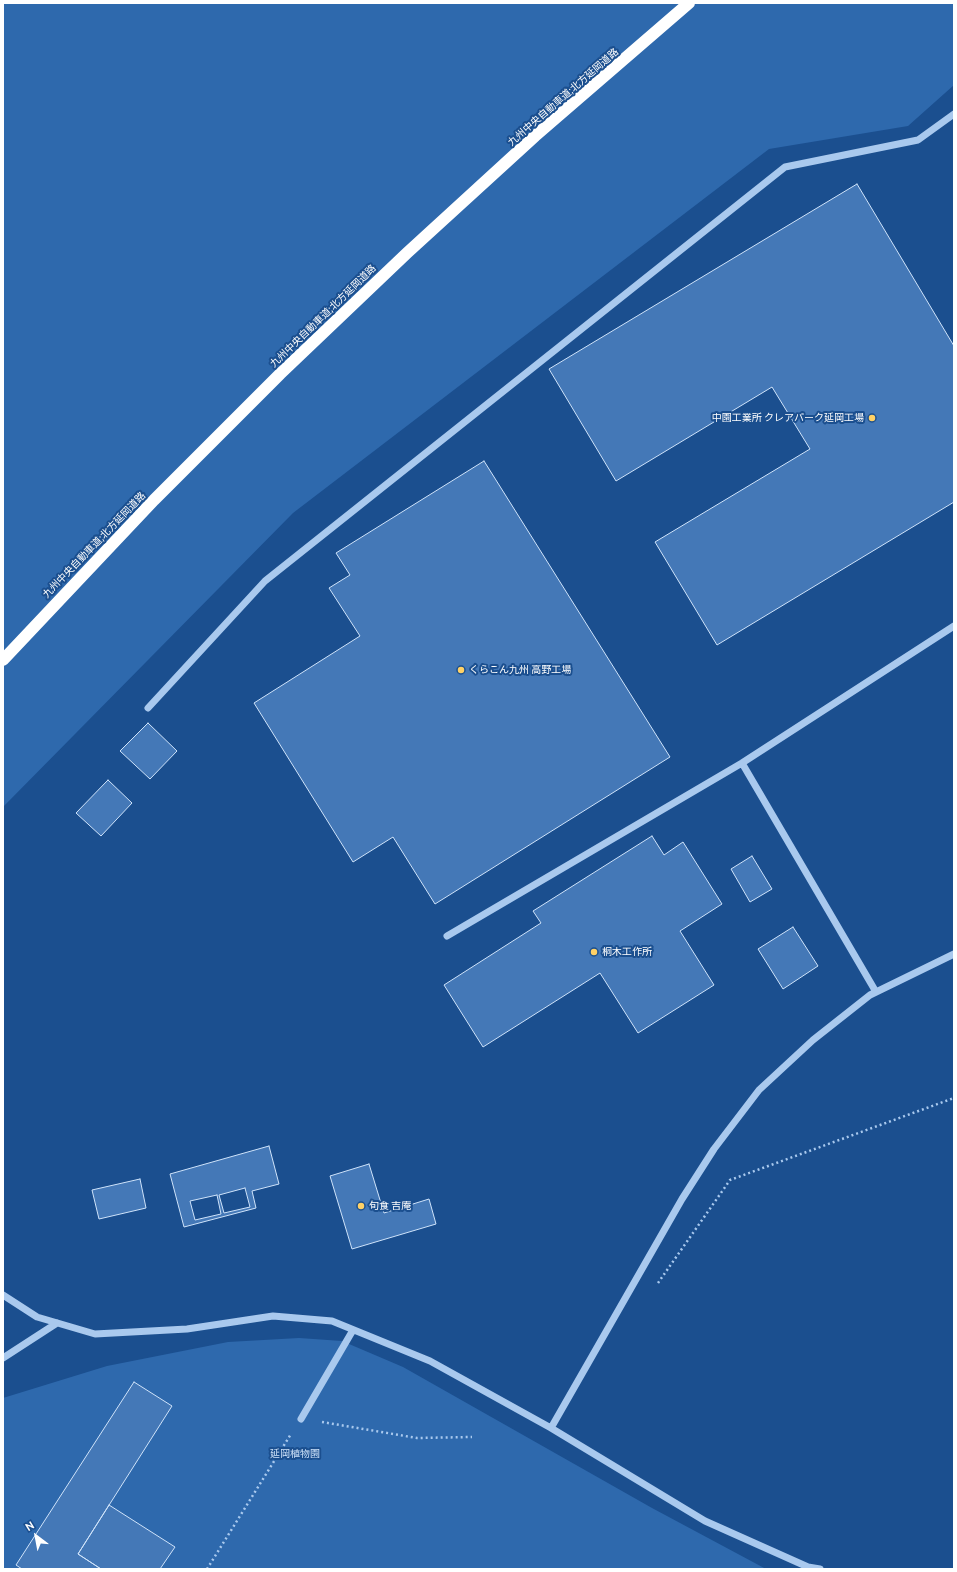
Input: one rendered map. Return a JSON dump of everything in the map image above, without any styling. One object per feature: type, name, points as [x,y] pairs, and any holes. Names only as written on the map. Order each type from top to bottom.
[{"type":"highway","name":"九州中央自動車道;北方延岡道路","points":[[3,660],[154,500],[314,341],[407,253],[529,142],[687,6]]},
{"type":"street","points":[[148,708],[265,581],[785,167],[918,140],[954,114]]},
{"type":"street","points":[[447,936],[742,763],[954,626]]},
{"type":"street","points":[[742,763],[876,992]]},
{"type":"street","points":[[551,1428],[682,1199],[714,1149],[759,1090],[813,1040],[870,996],[954,954]]},
{"type":"street","points":[[3,1295],[37,1317],[95,1334],[187,1329],[273,1316],[332,1321],[430,1362],[551,1428],[705,1522],[808,1567],[820,1569]]},
{"type":"street","points":[[3,1358],[57,1323]]},
{"type":"street","points":[[300,1419],[353,1330]]},
{"type":"path","points":[[655,1287],[730,1180],[954,1098]]},
{"type":"path","points":[[207,1569],[300,1419],[417,1438],[472,1438]]},
{"type":"green space","points":[[3,3],[954,3],[954,85],[908,126],[769,149],[293,513],[3,807]]},
{"type":"green space","name":"延岡植物園","points":[[299,1338],[342,1341],[403,1367],[652,1508],[766,1569],[3,1569],[3,1398],[107,1366],[228,1342]]},
{"type":"building","name":"中園工業所 クレアパーク延岡工場","points":[[857,184],[954,346],[954,502],[717,645],[655,542],[810,449],[772,387],[616,481],[549,369]]},
{"type":"building","name":"くらこん九州 高野工場","points":[[484,461],[670,757],[435,904],[393,837],[353,862],[254,703],[360,636],[329,588],[350,575],[336,553]]},
{"type":"building","points":[[148,723],[177,751],[150,779],[120,751]]},
{"type":"building","points":[[108,780],[132,803],[101,836],[76,813]]},
{"type":"building","name":"桐木工作所","points":[[652,836],[664,855],[683,842],[722,904],[680,931],[714,985],[638,1033],[600,973],[483,1047],[444,985],[541,923],[533,911]]},
{"type":"building","points":[[752,856],[772,889],[750,902],[731,869]]},
{"type":"building","points":[[793,927],[818,966],[783,989],[758,949]]},
{"type":"building","points":[[269,1146],[279,1184],[252,1191],[256,1208],[184,1227],[170,1174]]},
{"type":"building","name":"旬食 吉庵","points":[[369,1164],[384,1213],[429,1199],[436,1224],[352,1249],[330,1176]]},
{"type":"building","points":[[140,1179],[146,1208],[99,1219],[92,1190]]},
{"type":"building","points":[[245,1188],[250,1207],[224,1213],[219,1195]]},
{"type":"building","points":[[217,1195],[221,1214],[195,1220],[190,1201]]},
{"type":"building","points":[[134,1382],[172,1406],[78,1554],[101,1569],[22,1569],[16,1565]]},
{"type":"building","points":[[109,1505],[175,1547],[160,1569],[101,1569],[78,1554]]},
{"type":"place","name":"中園工業所 クレアパーク延岡工場","points":[[872,418]]},
{"type":"place","name":"くらこん九州 高野工場","points":[[461,670]]},
{"type":"place","name":"桐木工作所","points":[[594,952]]},
{"type":"place","name":"旬食 吉庵","points":[[361,1206]]}]
